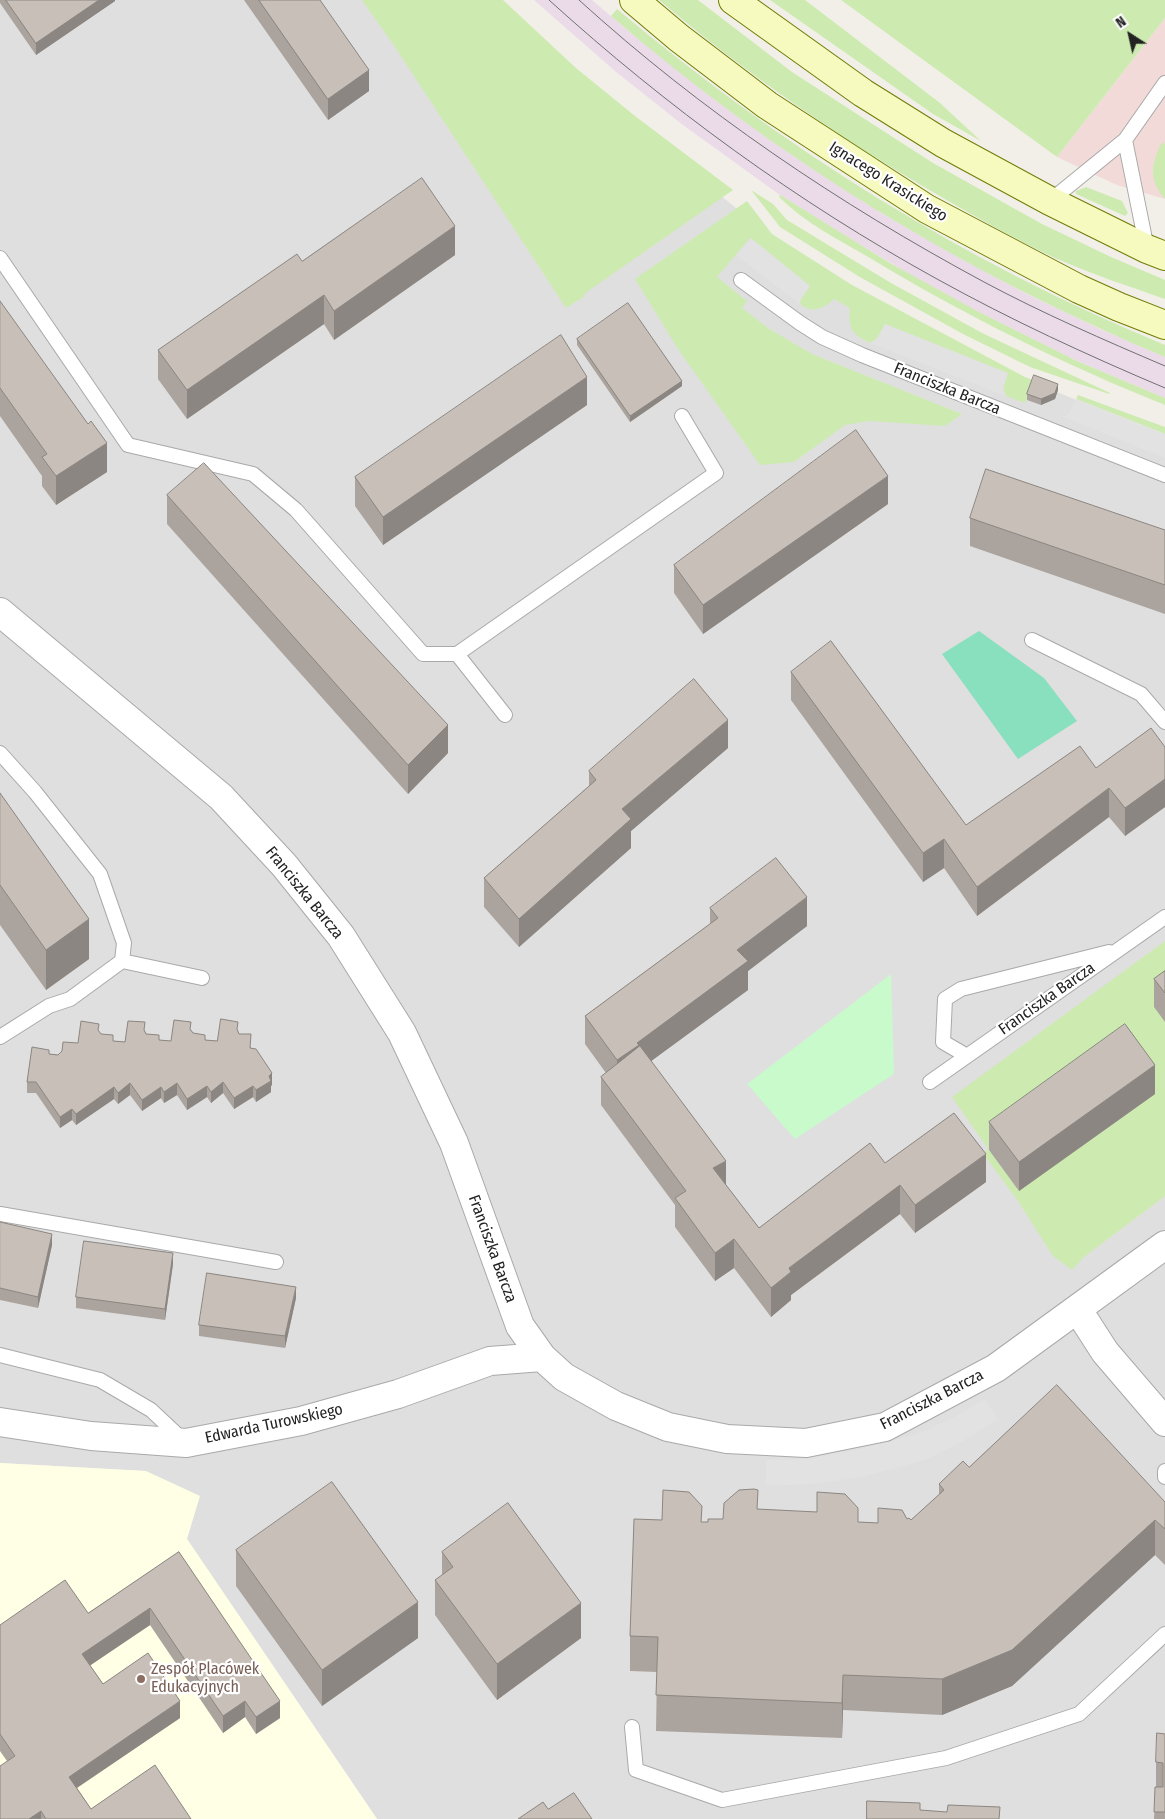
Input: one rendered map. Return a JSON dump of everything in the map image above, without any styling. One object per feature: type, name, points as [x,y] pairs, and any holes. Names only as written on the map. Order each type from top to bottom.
[{"type":"main road","name":"Ignacego Krasickiego","points":[[634,0],[679,38],[767,105],[927,208],[1079,289],[1165,325]]},
{"type":"main road","points":[[733,0],[863,93],[943,143],[1050,201],[1156,253]]},
{"type":"street","name":"Franciszka Barcza","points":[[0,612],[221,797],[284,865],[341,936],[406,1041],[454,1143],[520,1326],[542,1357],[564,1376],[616,1406],[668,1427],[727,1439],[806,1443],[886,1427],[996,1368],[1165,1245]]},
{"type":"street","points":[[1078,1310],[1105,1352],[1165,1422]]},
{"type":"street","name":"Edwarda Turowskiego","points":[[0,1422],[91,1436],[186,1443],[302,1421],[398,1394],[490,1361],[542,1357]]},
{"type":"lane","points":[[1050,201],[1125,140],[1165,83]]},
{"type":"lane","points":[[1125,140],[1156,253]]},
{"type":"lane","points":[[0,258],[128,445],[253,474],[296,510],[424,654],[457,654],[716,473],[682,416]]},
{"type":"lane","name":"Franciszka Barcza","points":[[741,280],[822,337],[862,355],[1165,475]]},
{"type":"lane","points":[[1032,640],[1141,694],[1165,722]]},
{"type":"lane","points":[[457,654],[505,715]]},
{"type":"lane","points":[[0,753],[35,792],[100,874],[124,943],[122,961],[70,999],[49,1006],[0,1038]]},
{"type":"lane","name":"Franciszka Barcza","points":[[930,1082],[1165,917]]},
{"type":"lane","points":[[966,1056],[943,1042],[945,999],[961,989],[1117,950]]},
{"type":"lane","points":[[122,961],[202,978]]},
{"type":"lane","points":[[0,1214],[276,1262]]},
{"type":"lane","points":[[0,1355],[100,1380],[151,1410],[186,1443]]},
{"type":"lane","points":[[1165,1471],[1165,1477]]},
{"type":"lane","points":[[632,1727],[636,1770],[722,1800],[946,1758],[1079,1714],[1165,1634]]},
{"type":"shaded area","points":[[0,0],[478,0],[865,312],[1165,437],[1165,1819],[377,1819],[187,1539],[146,1471],[0,1463]]},
{"type":"shaded area","points":[[534,0],[592,0],[726,108],[792,155],[883,214],[1025,293],[1165,357],[1165,398],[1077,361],[1014,331],[919,280],[780,195],[683,125],[615,71]]},
{"type":"shaded area","points":[[1165,18],[1165,199],[1117,185],[1057,157]]},
{"type":"shaded area","points":[[751,238],[810,286],[801,299],[800,303],[802,306],[736,255]]},
{"type":"shaded area","points":[[885,324],[1008,373],[1003,388],[1006,396],[870,343],[877,338]]},
{"type":"shaded area","points":[[1076,399],[1165,434],[1165,458],[1061,416],[1065,416],[1070,412]]},
{"type":"shaded area","points":[[985,1399],[998,1419],[961,1442],[925,1460],[862,1477],[813,1484],[766,1486],[766,1460],[804,1459],[856,1450],[916,1434],[949,1420]]},
{"type":"shaded area","name":"Zespół Placówek Edukacyjnych","points":[[0,1463],[146,1471],[200,1496],[187,1539],[377,1819],[0,1819]]},
{"type":"green space","points":[[362,0],[503,0],[576,68],[635,116],[733,190],[566,308],[395,47]]},
{"type":"green space","points":[[659,0],[698,0],[792,72],[933,163],[1042,224],[1165,280],[1165,299],[1096,275],[1055,258],[996,228],[938,195],[865,151],[794,104],[725,53]]},
{"type":"green space","points":[[770,0],[805,0],[940,103],[981,141],[933,114]]},
{"type":"green space","points":[[841,0],[1165,0],[1165,18],[1057,157]]},
{"type":"green space","points":[[617,9],[745,109],[811,155],[878,198],[947,239],[1018,277],[1165,345],[1165,357],[1090,324],[1017,288],[945,250],[874,209],[806,165],[739,118],[674,68],[611,16]]},
{"type":"green space","points":[[1162,142],[1165,144],[1165,199],[1156,185],[1153,171],[1155,157]]},
{"type":"green space","points":[[1086,187],[1122,201],[1128,213],[1125,216],[1076,194],[1076,191]]},
{"type":"green space","points":[[751,190],[773,204],[787,220],[891,283],[984,334],[1110,393],[1030,367],[963,334],[858,276],[780,227]]},
{"type":"green space","points":[[780,195],[890,263],[979,312],[1077,361],[1165,398],[1165,405],[1052,356],[977,319],[823,230],[800,215],[779,197]]},
{"type":"green space","points":[[747,201],[772,234],[852,285],[1033,380],[1025,403],[1006,396],[1004,387],[1008,374],[885,324],[877,339],[870,343],[859,337],[852,330],[850,308],[834,299],[817,309],[803,307],[799,303],[810,286],[750,238],[717,277],[747,301],[742,308],[768,328],[812,354],[962,414],[945,426],[869,421],[845,425],[794,462],[760,465],[678,349],[635,279]]},
{"type":"green space","points":[[1078,395],[1165,427],[1165,434],[1076,399]]},
{"type":"green space","points":[[979,631],[1044,678],[1077,721],[1018,759],[942,654]]},
{"type":"green space","points":[[1165,941],[1165,1196],[1084,1257],[1072,1270],[1053,1256],[1018,1201],[982,1152],[989,1150],[952,1097]]},
{"type":"green space","points":[[891,974],[894,1074],[795,1139],[747,1084]]},
{"type":"building","points":[[6,0],[99,0],[36,43]]},
{"type":"building","points":[[259,0],[320,0],[369,70],[328,99]]},
{"type":"building","points":[[422,178],[455,226],[334,311],[324,295],[187,390],[158,350],[297,254],[302,261]]},
{"type":"building","points":[[0,301],[88,424],[91,421],[107,443],[56,476],[42,457],[47,454],[0,388]]},
{"type":"building","points":[[628,303],[682,381],[630,416],[577,339]]},
{"type":"building","points":[[561,335],[587,377],[383,517],[355,477]]},
{"type":"building","points":[[1034,375],[1058,384],[1055,393],[1041,399],[1027,394]]},
{"type":"building","points":[[856,430],[888,476],[703,605],[674,565]]},
{"type":"building","points":[[204,463],[448,725],[408,765],[167,495]]},
{"type":"building","points":[[986,469],[1165,530],[1165,585],[970,518]]},
{"type":"building","points":[[831,641],[966,825],[1080,746],[1096,768],[1151,728],[1165,747],[1165,779],[1125,808],[1109,788],[977,887],[944,839],[923,853],[791,672]]},
{"type":"building","points":[[694,679],[728,720],[622,809],[631,819],[519,919],[484,878],[596,780],[589,771]]},
{"type":"building","points":[[0,793],[89,919],[46,950],[0,885]]},
{"type":"building","points":[[776,858],[807,897],[737,950],[748,961],[637,1043],[639,1045],[617,1060],[585,1016],[718,918],[710,908]]},
{"type":"building","points":[[1165,971],[1165,993],[1154,979]]},
{"type":"building","points":[[221,1019],[238,1022],[237,1029],[239,1034],[251,1034],[250,1048],[256,1049],[272,1073],[269,1076],[271,1081],[256,1090],[253,1086],[234,1098],[223,1082],[211,1092],[207,1086],[187,1099],[177,1083],[164,1092],[161,1087],[142,1100],[130,1083],[118,1093],[114,1087],[76,1114],[72,1109],[60,1117],[36,1082],[27,1082],[32,1047],[49,1050],[49,1054],[58,1055],[62,1051],[63,1042],[78,1043],[81,1021],[99,1024],[98,1030],[101,1034],[113,1035],[113,1041],[125,1042],[128,1021],[145,1022],[144,1030],[146,1034],[159,1035],[159,1040],[171,1041],[174,1020],[191,1022],[190,1029],[193,1033],[205,1035],[205,1040],[217,1041]]},
{"type":"building","points":[[1125,1024],[1155,1065],[1019,1162],[989,1122]]},
{"type":"building","points":[[640,1046],[726,1161],[713,1168],[759,1228],[870,1143],[885,1163],[954,1113],[986,1154],[915,1205],[900,1185],[789,1268],[791,1272],[771,1288],[734,1239],[715,1253],[675,1198],[686,1191],[601,1077]]},
{"type":"building","points":[[0,1222],[52,1234],[38,1297],[0,1288]]},
{"type":"building","points":[[84,1241],[173,1253],[165,1309],[76,1297]]},
{"type":"building","points":[[207,1273],[296,1287],[285,1336],[199,1325]]},
{"type":"building","points":[[1057,1385],[1165,1502],[1165,1529],[1155,1520],[1012,1650],[942,1679],[843,1675],[842,1703],[656,1695],[658,1637],[630,1636],[634,1519],[662,1520],[663,1490],[689,1492],[702,1506],[701,1522],[708,1522],[708,1519],[723,1519],[724,1503],[739,1490],[754,1489],[758,1490],[757,1509],[817,1512],[817,1492],[845,1494],[858,1508],[858,1522],[878,1523],[878,1508],[902,1510],[907,1519],[911,1520],[944,1490],[939,1484],[963,1461],[969,1467]]},
{"type":"building","points":[[332,1482],[418,1602],[322,1670],[236,1550]]},
{"type":"building","points":[[508,1503],[581,1603],[497,1664],[435,1580],[453,1567],[442,1552]]},
{"type":"building","points":[[179,1552],[280,1701],[256,1717],[245,1701],[223,1716],[150,1608],[82,1654],[103,1684],[148,1653],[180,1701],[69,1777],[91,1809],[155,1765],[191,1819],[46,1819],[41,1811],[29,1819],[0,1819],[0,1766],[15,1756],[0,1734],[0,1625],[65,1580],[88,1613]]},
{"type":"building","points":[[1157,1733],[1165,1734],[1165,1812],[1154,1812],[1155,1787],[1163,1787],[1163,1763],[1156,1762]]},
{"type":"building","points":[[574,1793],[592,1819],[518,1819],[543,1802],[548,1809]]},
{"type":"building","points":[[867,1801],[920,1803],[920,1810],[947,1812],[948,1805],[1000,1807],[999,1819],[867,1819]]},
{"type":"tram line","points":[[549,0],[594,40],[687,115],[735,151],[834,218],[937,279],[993,309],[1078,350],[1165,388]]},
{"type":"tram line","points":[[579,0],[673,80],[824,188],[877,221],[984,282],[1073,326],[1165,366]]},
{"type":"place","name":"Zespół Placówek Edukacyjnych","points":[[141,1679]]}]
